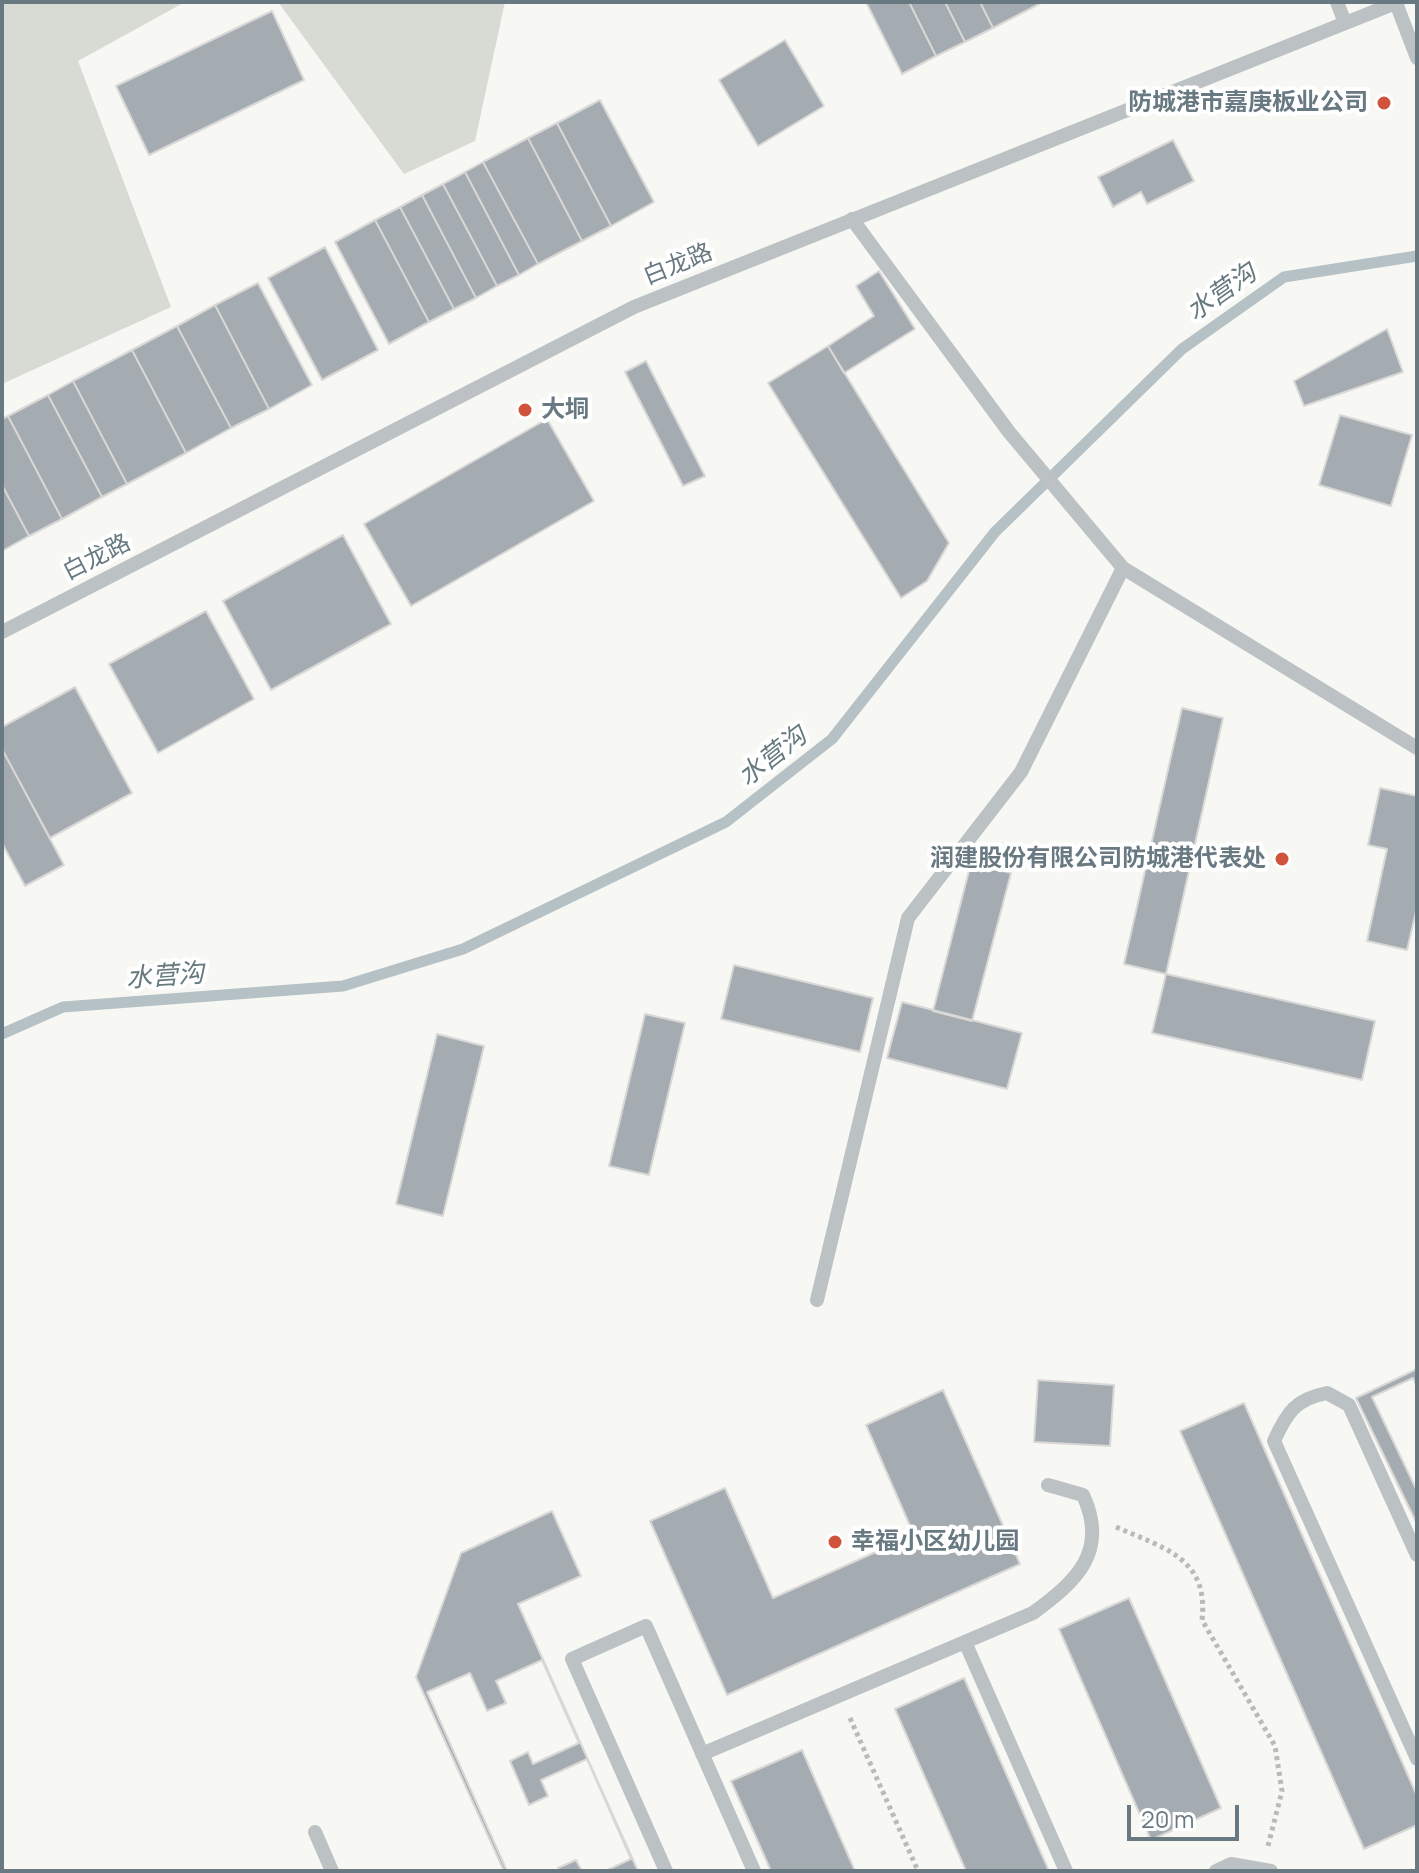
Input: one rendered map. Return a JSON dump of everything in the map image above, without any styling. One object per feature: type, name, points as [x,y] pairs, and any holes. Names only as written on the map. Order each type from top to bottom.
[{"type":"street","points":[[1337,2],[1345,23]]},
{"type":"street","points":[[1397,2],[1417,58]]},
{"type":"street","name":"白龙路","points":[[2,632],[634,307],[1397,2]]},
{"type":"street","points":[[852,219],[1009,432],[1093,536],[1123,568],[1417,748]]},
{"type":"street","points":[[817,1300],[908,918],[1021,772],[1123,568]]},
{"type":"street","points":[[1417,1555],[1349,1405],[1327,1393],[1305,1397],[1285,1418],[1274,1441],[1417,1759]]},
{"type":"street","points":[[702,1754],[1033,1613],[1069,1586],[1090,1551],[1093,1517],[1083,1495],[1048,1485]]},
{"type":"street","points":[[666,1871],[572,1659],[646,1626],[754,1871]]},
{"type":"street","points":[[965,1642],[1066,1871]]},
{"type":"street","points":[[315,1832],[332,1871]]},
{"type":"street","points":[[1216,1871],[1231,1864],[1267,1869]]},
{"type":"path","points":[[1093,1517],[1178,1554],[1199,1580],[1205,1598],[1202,1620],[1275,1746],[1282,1791],[1267,1869]]},
{"type":"path","points":[[840,1695],[918,1871]]},
{"type":"shaded area","points":[[2,2],[185,2],[78,61],[171,307],[2,384]]},
{"type":"shaded area","points":[[278,2],[505,2],[475,141],[404,174]]},
{"type":"building","points":[[866,2],[909,2],[936,56],[902,74]]},
{"type":"building","points":[[909,2],[945,2],[965,42],[936,56]]},
{"type":"building","points":[[945,2],[980,2],[993,28],[965,42]]},
{"type":"building","points":[[980,2],[1043,2],[993,28]]},
{"type":"building","points":[[272,11],[304,80],[149,155],[116,86]]},
{"type":"building","points":[[785,40],[824,106],[758,146],[719,80]]},
{"type":"building","points":[[600,100],[654,202],[611,226],[557,123]]},
{"type":"building","points":[[557,123],[611,226],[582,241],[528,138]]},
{"type":"building","points":[[528,138],[582,241],[538,264],[483,162]]},
{"type":"building","points":[[1173,140],[1194,181],[1147,204],[1141,192],[1113,207],[1098,177]]},
{"type":"building","points":[[483,162],[538,264],[519,275],[465,172]]},
{"type":"building","points":[[465,172],[519,275],[497,286],[443,184]]},
{"type":"building","points":[[443,184],[497,286],[476,298],[422,195]]},
{"type":"building","points":[[422,195],[476,298],[454,309],[400,207]]},
{"type":"building","points":[[400,207],[454,309],[429,322],[375,220]]},
{"type":"building","points":[[375,220],[429,322],[389,344],[335,242]]},
{"type":"building","points":[[325,247],[378,350],[322,380],[268,278]]},
{"type":"building","points":[[879,271],[915,329],[844,373],[828,346],[874,316],[856,286]]},
{"type":"building","points":[[258,283],[312,385],[269,409],[215,305]]},
{"type":"building","points":[[215,305],[269,409],[231,428],[177,326]]},
{"type":"building","points":[[177,326],[231,428],[186,453],[132,350]]},
{"type":"building","points":[[1387,329],[1403,372],[1304,406],[1294,381]]},
{"type":"building","points":[[828,346],[949,543],[927,581],[901,598],[768,383]]},
{"type":"building","points":[[132,350],[186,453],[127,484],[73,381]]},
{"type":"building","points":[[646,361],[705,476],[683,486],[625,372]]},
{"type":"building","points":[[73,381],[127,484],[102,497],[48,395]]},
{"type":"building","points":[[48,395],[102,497],[62,519],[8,416]]},
{"type":"building","points":[[1340,415],[1412,435],[1391,506],[1319,485]]},
{"type":"building","points":[[8,416],[62,519],[29,536],[2,485],[2,419]]},
{"type":"building","points":[[547,419],[594,501],[411,606],[364,524]]},
{"type":"building","points":[[2,485],[29,536],[2,551]]},
{"type":"building","points":[[343,535],[391,624],[271,690],[223,601]]},
{"type":"building","points":[[206,611],[254,699],[158,753],[109,664]]},
{"type":"building","points":[[75,687],[132,793],[50,838],[2,749],[2,727]]},
{"type":"building","points":[[1182,708],[1223,718],[1166,974],[1124,964]]},
{"type":"building","points":[[2,749],[64,865],[25,886],[2,843]]},
{"type":"building","points":[[1380,788],[1417,796],[1417,907],[1407,950],[1367,941],[1387,849],[1368,845]]},
{"type":"building","points":[[971,863],[1011,873],[972,1021],[933,1011]]},
{"type":"building","points":[[734,965],[873,998],[860,1052],[721,1019]]},
{"type":"building","points":[[1166,974],[1375,1021],[1362,1080],[1152,1033]]},
{"type":"building","points":[[902,1002],[1022,1033],[1007,1089],[887,1058]]},
{"type":"building","points":[[645,1014],[685,1023],[649,1175],[609,1166]]},
{"type":"building","points":[[437,1034],[484,1046],[443,1216],[396,1204]]},
{"type":"building","points":[[1417,1369],[1417,1524],[1356,1398]]},
{"type":"building","points":[[1413,1378],[1417,1388],[1417,1491],[1372,1397]]},
{"type":"building","points":[[1038,1380],[1114,1385],[1110,1446],[1034,1442]]},
{"type":"building","name":"幸福小区幼儿园","points":[[943,1390],[1020,1564],[727,1695],[650,1521],[725,1488],[773,1598],[914,1535],[866,1425]]},
{"type":"building","points":[[1244,1403],[1417,1796],[1417,1825],[1364,1849],[1180,1431]]},
{"type":"building","points":[[552,1511],[581,1576],[518,1604],[638,1871],[504,1871],[416,1677],[461,1553]]},
{"type":"building","points":[[1129,1598],[1221,1808],[1151,1840],[1059,1629]]},
{"type":"building","points":[[542,1660],[579,1743],[533,1764],[528,1752],[510,1761],[529,1805],[548,1796],[541,1780],[587,1759],[631,1859],[605,1871],[582,1871],[576,1860],[558,1868],[559,1871],[507,1871],[427,1692],[470,1673],[487,1711],[506,1703],[496,1681]]},
{"type":"building","points":[[964,1678],[1049,1871],[966,1871],[895,1709]]},
{"type":"building","points":[[802,1750],[855,1871],[771,1871],[731,1781]]},
{"type":"waterway","name":"水营沟","points":[[2,1034],[63,1007],[343,986],[463,949],[726,822],[832,739],[995,532],[1182,349],[1284,277],[1417,256]]},
{"type":"place","name":"防城港市嘉庚板业公司","points":[[1384,103]]},
{"type":"place","name":"大垌","points":[[525,410]]},
{"type":"place","name":"润建股份有限公司防城港代表处","points":[[1282,859]]},
{"type":"place","name":"幸福小区幼儿园","points":[[835,1542]]}]
